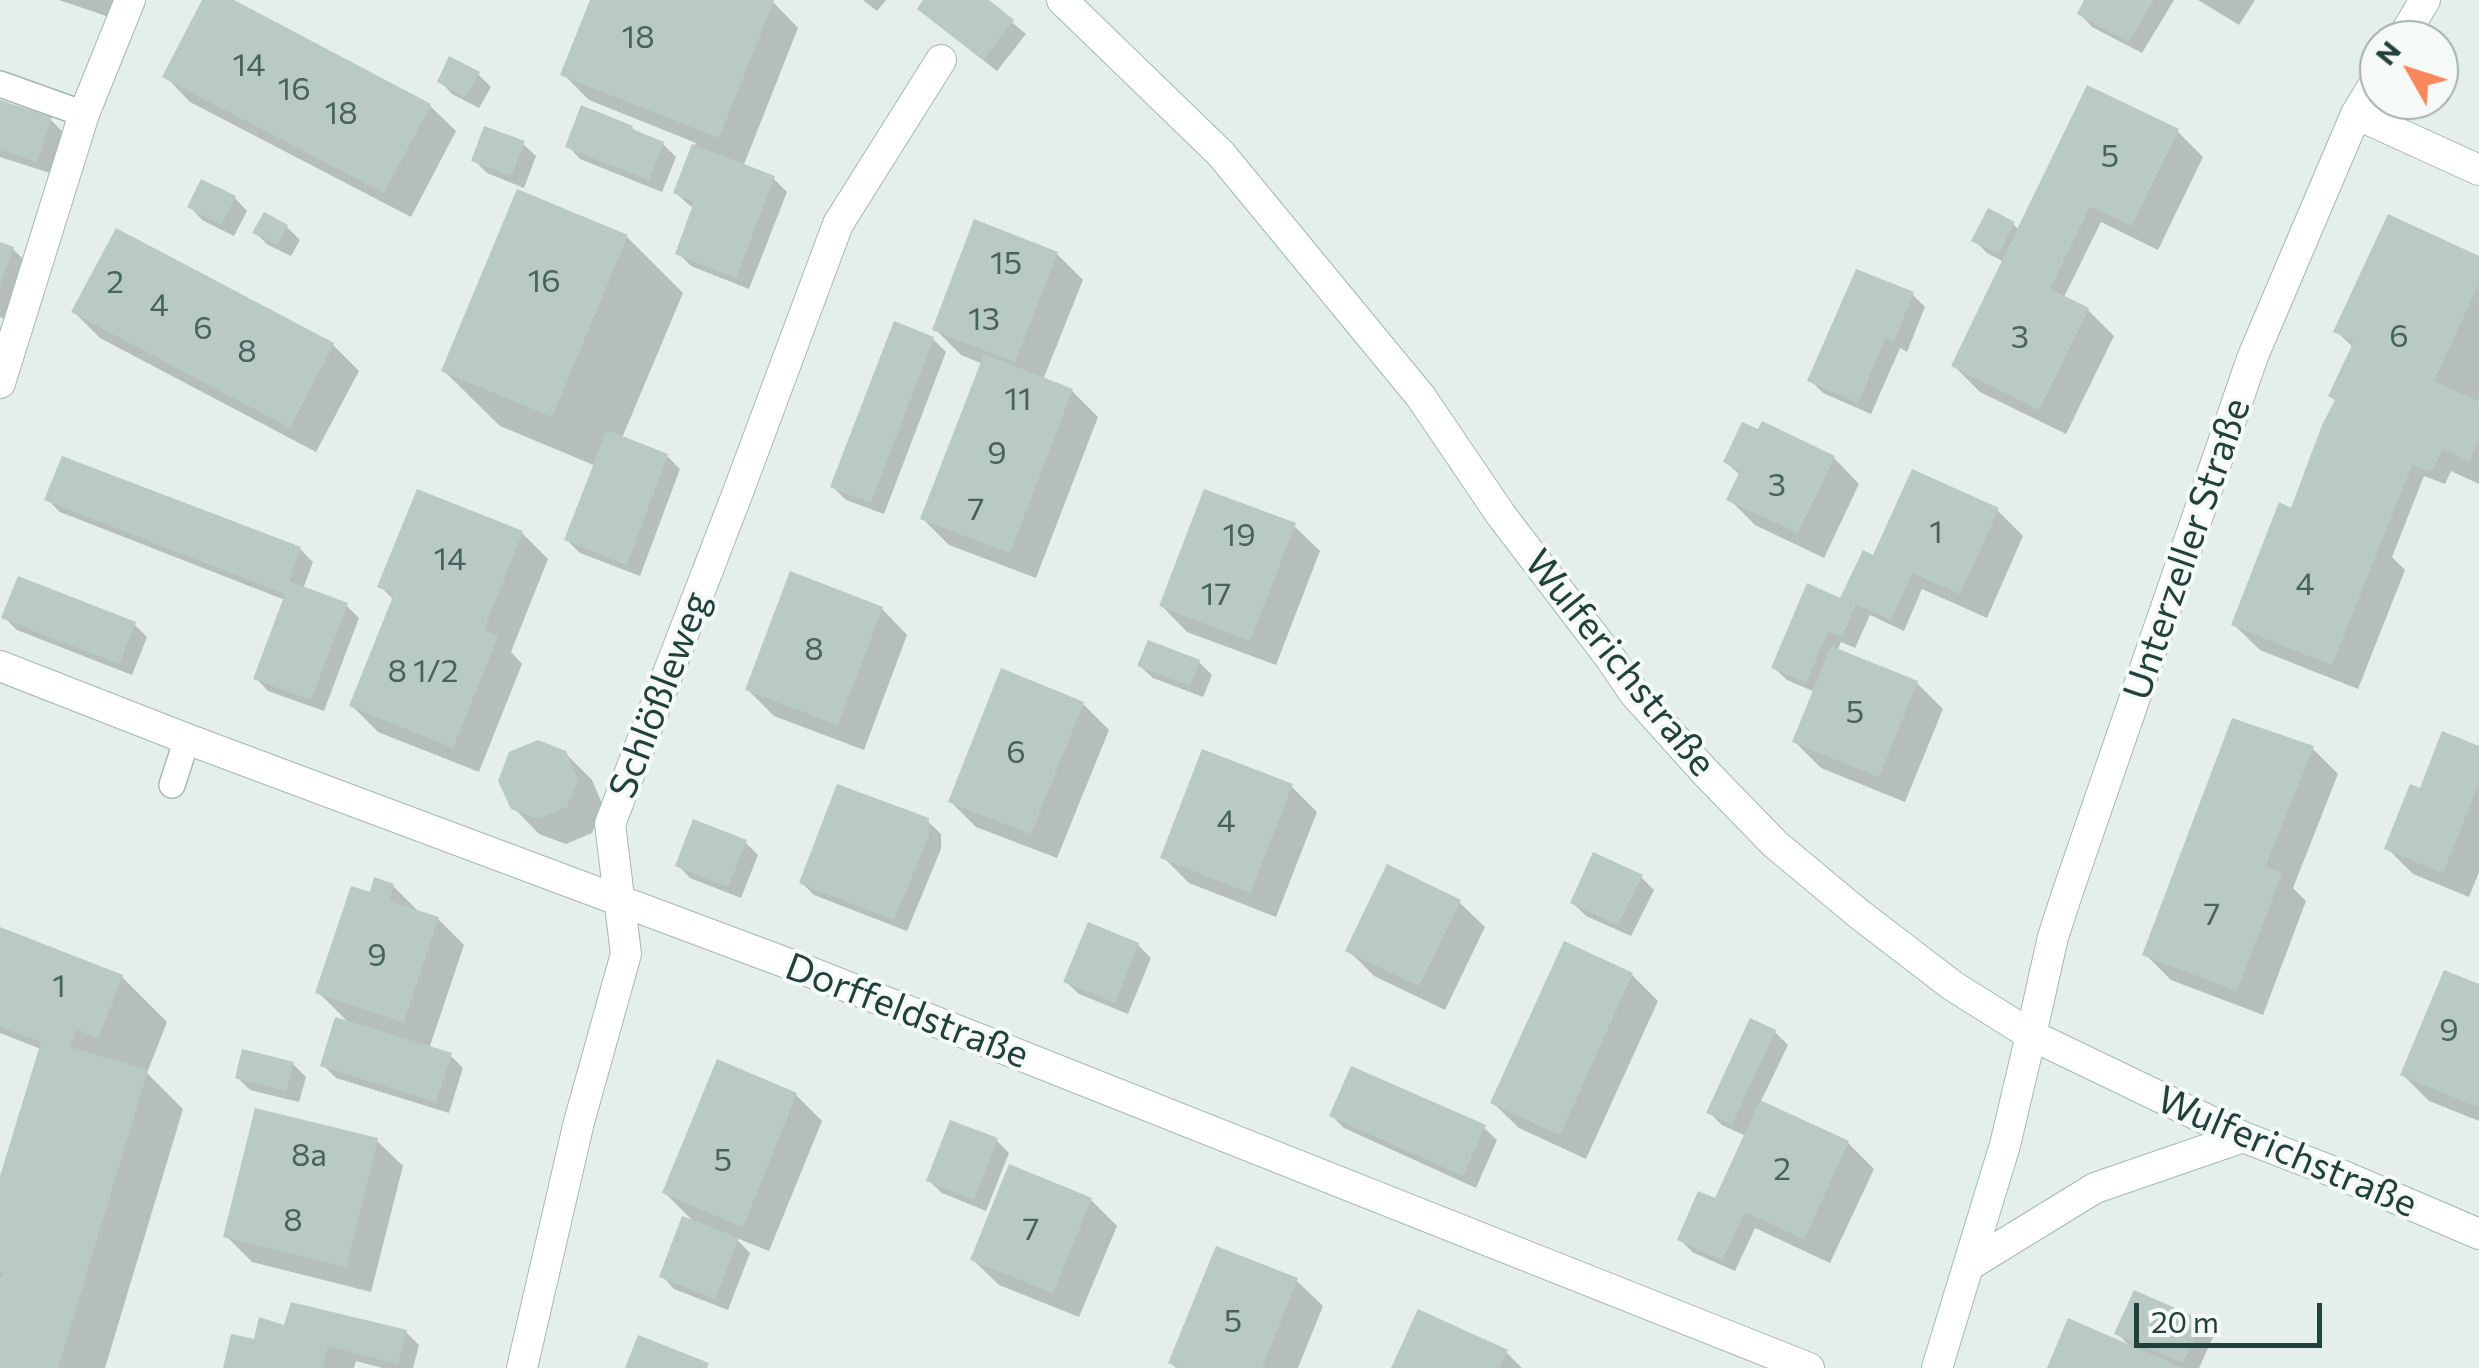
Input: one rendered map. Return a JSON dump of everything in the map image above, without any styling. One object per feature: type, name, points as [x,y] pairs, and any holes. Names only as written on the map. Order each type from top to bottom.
[{"type":"street","points":[[0,384],[84,114],[130,0]]},
{"type":"street","name":"Wulferichstraße","points":[[1062,0],[1222,154],[1421,397],[1634,693],[1774,844],[1970,998],[2031,1035],[2243,1136],[2479,1234]]},
{"type":"street","name":"Schlößleweg","points":[[522,1368],[579,1122],[626,954],[610,824],[838,224],[941,60]]},
{"type":"street","name":"Unterzeller Straße","points":[[1937,1368],[2005,1145],[2067,894],[2253,356],[2359,109]]},
{"type":"street","points":[[2356,114],[2479,170]]},
{"type":"street","name":"Dorffeldstraße","points":[[0,666],[800,968],[1809,1368]]},
{"type":"street","points":[[1968,1266],[2094,1188],[2243,1136]]},
{"type":"lane","points":[[0,84],[84,114]]},
{"type":"lane","points":[[172,785],[188,739]]},
{"type":"building","points":[[202,0],[234,0],[431,104],[384,193],[162,77]]},
{"type":"building","points":[[590,0],[774,0],[719,138],[560,75]]},
{"type":"building","points":[[923,0],[989,0],[1014,20],[983,60],[917,9]]},
{"type":"building","points":[[2084,0],[2154,0],[2128,42],[2077,14]]},
{"type":"building","points":[[449,56],[480,72],[466,97],[437,82]]},
{"type":"building","points":[[2087,85],[2179,129],[2132,226],[2090,206],[2050,289],[2089,308],[2039,410],[1951,366]]},
{"type":"building","points":[[0,100],[52,117],[37,162],[0,150]]},
{"type":"building","points":[[581,105],[664,142],[649,180],[565,147]]},
{"type":"building","points":[[484,126],[525,141],[511,176],[471,161]]},
{"type":"building","points":[[692,144],[775,176],[736,278],[675,254],[694,202],[673,193]]},
{"type":"building","points":[[201,179],[236,196],[221,225],[187,207]]},
{"type":"building","points":[[517,189],[628,235],[552,417],[441,371]]},
{"type":"building","points":[[1988,208],[2015,222],[1998,254],[1971,241]]},
{"type":"building","points":[[264,212],[288,225],[277,245],[252,233]]},
{"type":"building","points":[[2388,214],[2479,256],[2479,283],[2434,381],[2479,402],[2479,439],[2469,461],[2443,449],[2431,472],[2412,465],[2332,665],[2231,625],[2279,502],[2291,508],[2335,400],[2328,396],[2354,341],[2333,332]]},
{"type":"building","points":[[974,219],[1058,252],[1015,362],[932,330]]},
{"type":"building","points":[[116,228],[334,343],[290,428],[71,312]]},
{"type":"building","points":[[0,242],[14,247],[0,285]]},
{"type":"building","points":[[1856,269],[1914,292],[1894,341],[1886,337],[1858,403],[1807,381]]},
{"type":"building","points":[[894,321],[934,337],[871,503],[830,487]]},
{"type":"building","points":[[984,354],[1073,389],[1010,553],[920,519]]},
{"type":"building","points":[[1762,421],[1835,456],[1798,533],[1726,500],[1740,471],[1723,462],[1742,422],[1758,429]]},
{"type":"building","points":[[607,430],[668,454],[627,565],[564,540]]},
{"type":"building","points":[[62,456],[301,547],[289,581],[348,603],[311,700],[253,679],[285,594],[44,500]]},
{"type":"building","points":[[1912,469],[1999,508],[1960,594],[1912,573],[1891,620],[1856,604],[1842,637],[1828,631],[1806,683],[1771,668],[1807,583],[1840,598],[1863,550],[1873,555]]},
{"type":"building","points":[[417,489],[523,531],[484,630],[498,636],[453,748],[349,706],[394,594],[377,587]]},
{"type":"building","points":[[1204,489],[1296,523],[1250,641],[1159,606]]},
{"type":"building","points":[[790,571],[883,607],[838,725],[745,690]]},
{"type":"building","points":[[18,576],[136,622],[119,664],[1,618]]},
{"type":"building","points":[[1148,640],[1200,660],[1190,686],[1137,666]]},
{"type":"building","points":[[1831,646],[1918,681],[1879,777],[1792,742]]},
{"type":"building","points":[[1001,668],[1084,702],[1031,834],[948,802]]},
{"type":"building","points":[[2232,718],[2314,746],[2265,867],[2282,873],[2237,991],[2142,955]]},
{"type":"building","points":[[2442,731],[2479,746],[2479,783],[2443,873],[2384,849],[2410,784],[2420,788]]},
{"type":"building","points":[[538,740],[566,751],[578,779],[567,807],[538,819],[511,809],[498,781],[509,752]]},
{"type":"building","points":[[1202,749],[1293,784],[1250,893],[1160,858]]},
{"type":"building","points":[[837,784],[929,818],[929,835],[894,920],[799,883]]},
{"type":"building","points":[[693,819],[747,840],[728,887],[675,866]]},
{"type":"building","points":[[1593,852],[1643,875],[1618,925],[1570,903]]},
{"type":"building","points":[[1387,864],[1461,900],[1419,986],[1345,951]]},
{"type":"building","points":[[374,877],[394,884],[389,901],[439,917],[404,1022],[315,993],[351,886],[370,892]]},
{"type":"building","points":[[1088,922],[1139,943],[1115,1003],[1063,982]]},
{"type":"building","points":[[0,927],[123,975],[98,1039],[76,1029],[70,1047],[148,1070],[58,1368],[0,1368],[0,1176],[41,1042],[0,1027]]},
{"type":"building","points":[[1564,941],[1633,973],[1560,1135],[1490,1103]]},
{"type":"building","points":[[2444,970],[2479,984],[2479,1108],[2400,1075]]},
{"type":"building","points":[[335,1017],[452,1053],[436,1102],[320,1066]]},
{"type":"building","points":[[1750,1018],[1776,1030],[1732,1124],[1706,1113]]},
{"type":"building","points":[[242,1049],[294,1062],[286,1091],[235,1078]]},
{"type":"building","points":[[717,1059],[797,1093],[743,1227],[662,1193]]},
{"type":"building","points":[[1351,1066],[1486,1125],[1463,1176],[1329,1116]]},
{"type":"building","points":[[1760,1100],[1849,1141],[1804,1239],[1745,1212],[1722,1260],[1677,1240],[1698,1191],[1715,1198]]},
{"type":"building","points":[[255,1108],[378,1138],[346,1267],[223,1237]]},
{"type":"building","points":[[950,1120],[998,1138],[974,1200],[926,1181]]},
{"type":"building","points":[[1009,1164],[1092,1198],[1053,1293],[970,1260]]},
{"type":"building","points":[[682,1216],[739,1238],[715,1299],[659,1277]]},
{"type":"building","points":[[1216,1246],[1298,1278],[1262,1368],[1180,1368],[1168,1363]]},
{"type":"building","points":[[2134,1290],[2203,1320],[2183,1363],[2114,1334]]},
{"type":"building","points":[[291,1302],[407,1330],[398,1364],[328,1346],[322,1368],[223,1368],[231,1334],[254,1339],[259,1317],[284,1325]]},
{"type":"building","points":[[1418,1309],[1508,1350],[1499,1368],[1391,1368]]},
{"type":"building","points":[[2068,1318],[2183,1368],[2047,1368]]},
{"type":"building","points":[[638,1335],[709,1363],[707,1368],[625,1368]]}]
